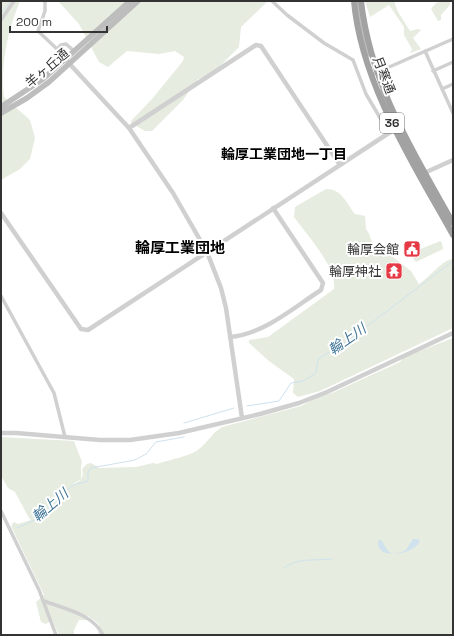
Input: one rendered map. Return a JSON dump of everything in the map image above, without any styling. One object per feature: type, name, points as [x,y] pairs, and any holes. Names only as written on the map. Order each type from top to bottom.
[{"type":"highway","name":"月寒通","points":[[354,1],[358,28],[392,131],[423,174],[453,223]]},
{"type":"highway","name":"月寒通","points":[[359,1],[374,74],[453,235]]},
{"type":"main road","name":"羊ヶ丘通","points":[[1,108],[33,88],[67,62],[74,51],[130,1]]},
{"type":"main road","name":"羊ヶ丘通","points":[[1,113],[27,98],[138,1]]},
{"type":"street","points":[[1,20],[14,1]]},
{"type":"street","points":[[46,1],[45,11],[38,31],[57,49],[64,44],[74,51]]},
{"type":"street","points":[[1,213],[80,329],[84,331],[92,328],[392,131],[366,94],[353,60],[324,43],[287,15],[272,1]]},
{"type":"street","points":[[374,74],[453,39]]},
{"type":"street","points":[[129,128],[256,45],[259,45],[340,166]]},
{"type":"street","points":[[425,51],[453,113]]},
{"type":"street","points":[[67,62],[129,128],[173,193],[207,252],[221,288],[242,418]]},
{"type":"street","points":[[433,71],[453,62]]},
{"type":"street","points":[[442,89],[453,84]]},
{"type":"street","points":[[423,174],[453,160]]},
{"type":"street","points":[[230,337],[241,336],[267,325],[321,290],[322,287],[323,283],[273,208]]},
{"type":"street","points":[[1,296],[54,393],[65,437]]},
{"type":"street","points":[[1,433],[116,441],[145,438],[242,418],[306,400],[453,333]]},
{"type":"street","points":[[1,511],[44,601],[56,635]]},
{"type":"street","points":[[44,601],[89,618],[100,627],[104,635]]},
{"type":"shaded area","points":[[1,1],[20,1],[12,23],[4,60],[4,97],[30,120],[35,138],[30,159],[20,169],[1,180]]},
{"type":"shaded area","points":[[58,1],[268,1],[241,27],[239,47],[212,74],[198,79],[183,100],[152,131],[145,131],[131,123],[131,121],[152,99],[183,61],[184,57],[175,51],[159,54],[127,51],[108,67],[99,62],[79,24]]},
{"type":"shaded area","points":[[365,1],[394,1],[398,12],[410,31],[418,29],[421,30],[413,38],[421,49],[410,53],[412,49],[404,35],[404,27],[389,5],[370,17]]},
{"type":"shaded area","points":[[450,1],[450,5],[441,15],[441,20],[438,21],[431,9],[436,3]]},
{"type":"shaded area","points":[[326,189],[331,189],[340,194],[355,214],[365,216],[366,229],[376,253],[380,255],[392,250],[393,257],[411,271],[419,284],[440,265],[453,259],[453,328],[320,391],[298,397],[293,393],[294,379],[269,361],[249,343],[249,340],[268,337],[334,289],[334,280],[326,261],[294,217],[295,207]]},
{"type":"shaded area","points":[[440,241],[443,249],[416,262],[412,257],[421,249]]},
{"type":"shaded area","points":[[453,338],[453,635],[98,635],[99,624],[88,616],[86,620],[79,620],[74,630],[74,635],[59,635],[52,620],[46,624],[41,622],[36,602],[44,595],[11,526],[14,522],[18,524],[31,520],[15,492],[8,488],[1,476],[1,437],[74,441],[82,462],[81,479],[83,476],[82,469],[87,464],[91,463],[99,468],[136,467],[153,463],[157,464],[191,454],[199,449],[215,432],[222,427],[301,406],[319,396],[332,393],[400,362],[404,357]]},
{"type":"water","points":[[379,539],[391,554],[381,550],[378,546]]},
{"type":"water","points":[[413,539],[418,539],[420,541],[416,546],[409,550],[396,554],[406,550]]},
{"type":"waterway","points":[[1,13],[11,1]]},
{"type":"waterway","name":"輪上川","points":[[247,406],[279,401],[291,383],[303,381],[316,373],[318,359],[346,342],[453,261]]},
{"type":"waterway","name":"輪上川","points":[[184,423],[234,408]]},
{"type":"waterway","name":"輪上川","points":[[17,528],[39,518],[73,485],[88,481],[88,472],[91,468],[135,460],[146,454],[156,442],[184,437]]},
{"type":"waterway","points":[[284,568],[296,562],[332,559]]},
{"type":"place","name":"輪厚会館","points":[[412,249]]},
{"type":"place","name":"輪厚神社","points":[[394,271]]},
{"type":"district","name":"輪厚工業団地一丁目","points":[[284,154]]},
{"type":"district","name":"輪厚工業団地","points":[[180,247]]}]
